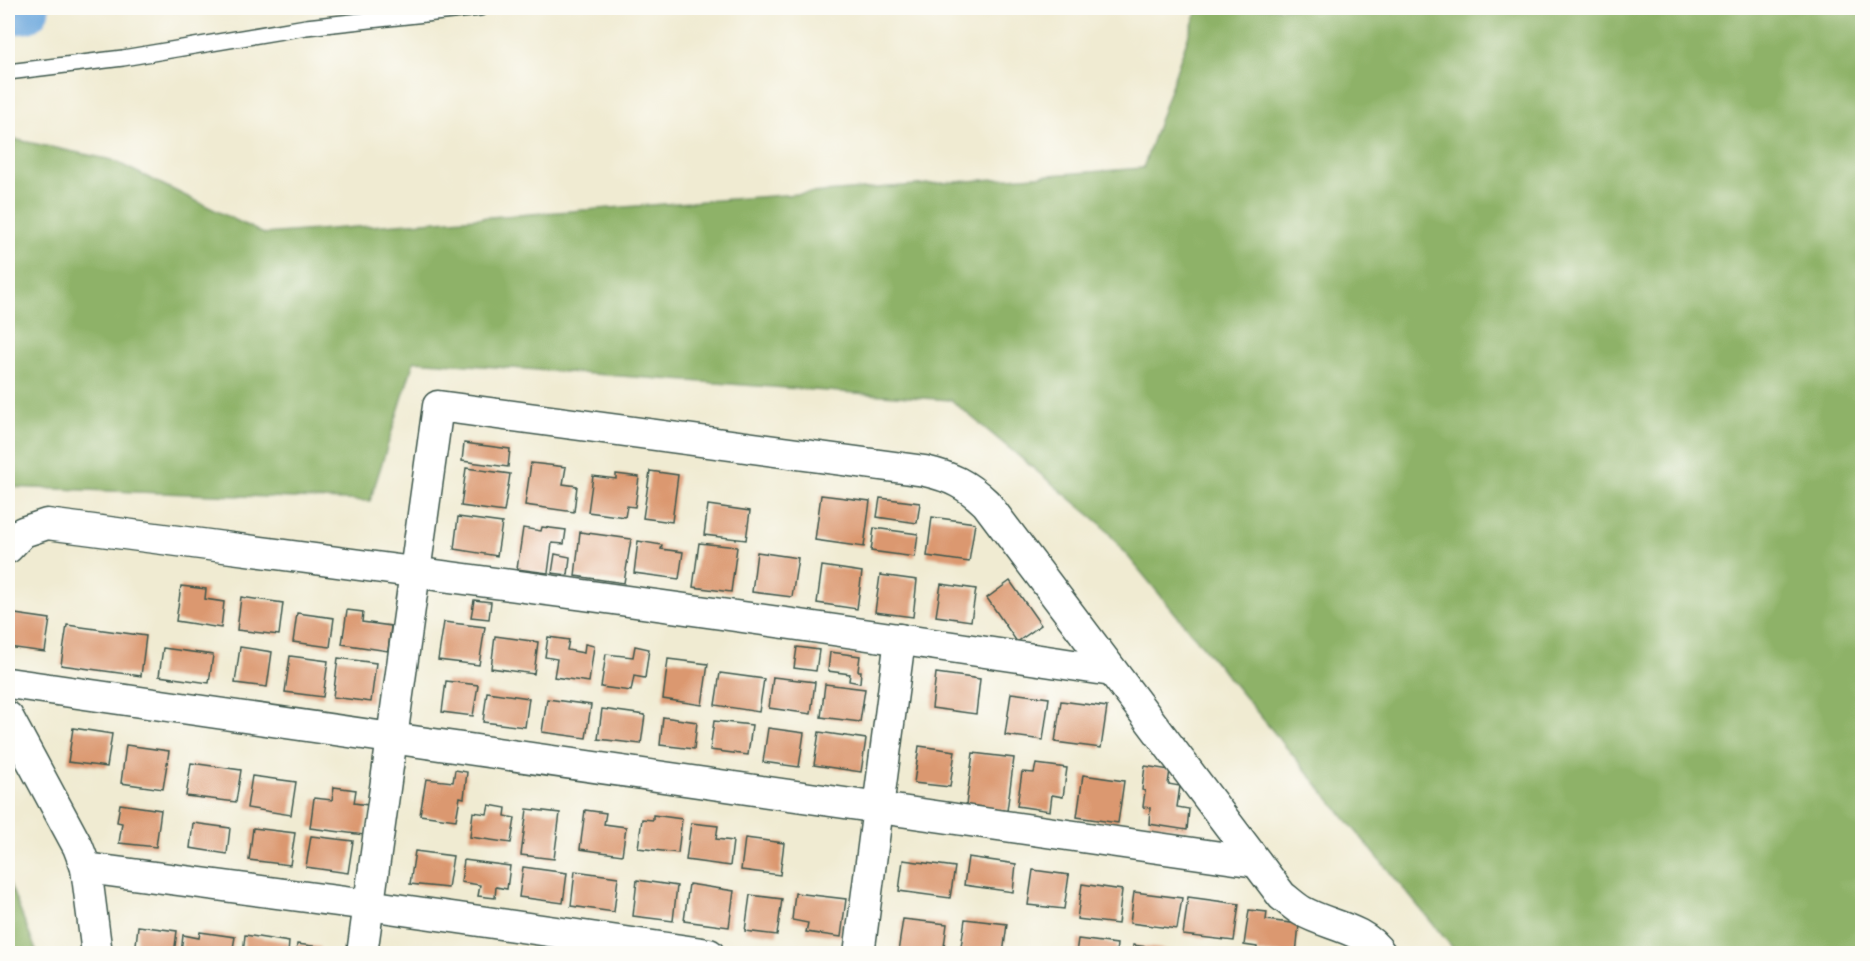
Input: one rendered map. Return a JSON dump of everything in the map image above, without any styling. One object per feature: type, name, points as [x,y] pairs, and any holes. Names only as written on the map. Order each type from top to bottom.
[{"type":"street","points":[[362,954],[438,406],[925,471],[948,477],[970,488],[986,503],[1282,896],[1301,911],[1354,931],[1374,944],[1381,954]]},
{"type":"street","points":[[8,548],[23,532],[47,524],[415,571],[1112,671]]},
{"type":"street","points":[[859,954],[900,639]]},
{"type":"street","points":[[8,683],[1256,862]]},
{"type":"street","points":[[8,717],[78,847],[86,868],[97,954]]},
{"type":"street","points":[[86,868],[368,905],[709,954]]},
{"type":"lane","points":[[8,72],[123,58],[306,27],[480,8]]},
{"type":"green space","points":[[1198,8],[1862,8],[1862,953],[1457,953],[1102,525],[951,400],[414,361],[370,501],[8,487],[8,138],[112,160],[264,234],[1143,168]]},
{"type":"green space","points":[[8,880],[37,953],[8,953]]},
{"type":"building","points":[[464,443],[510,449],[508,467],[462,461]]},
{"type":"building","points":[[531,463],[566,467],[563,484],[577,486],[574,512],[525,505]]},
{"type":"building","points":[[466,468],[510,474],[504,512],[461,506]]},
{"type":"building","points":[[650,471],[678,475],[672,522],[643,518]]},
{"type":"building","points":[[616,474],[639,477],[635,507],[627,506],[625,517],[588,512],[593,476],[616,479]]},
{"type":"building","points":[[821,495],[870,501],[864,547],[815,540]]},
{"type":"building","points":[[880,498],[920,503],[917,523],[877,517]]},
{"type":"building","points":[[708,505],[750,511],[746,540],[704,535]]},
{"type":"building","points":[[458,517],[502,523],[497,556],[454,549]]},
{"type":"building","points":[[932,517],[975,523],[969,562],[927,556]]},
{"type":"building","points":[[542,527],[566,530],[564,544],[552,543],[548,573],[517,569],[523,528],[541,531]]},
{"type":"building","points":[[874,528],[918,534],[915,557],[871,551]]},
{"type":"building","points":[[580,532],[631,539],[624,583],[575,576]]},
{"type":"building","points":[[638,541],[662,545],[661,549],[683,552],[679,579],[634,573]]},
{"type":"building","points":[[699,543],[737,547],[731,592],[693,587]]},
{"type":"building","points":[[757,552],[798,558],[792,597],[752,592]]},
{"type":"building","points":[[555,554],[570,557],[568,575],[552,573]]},
{"type":"building","points":[[822,566],[862,572],[857,609],[817,603]]},
{"type":"building","points":[[880,575],[917,580],[913,617],[875,612]]},
{"type":"building","points":[[1010,581],[1041,625],[1017,642],[987,598]]},
{"type":"building","points":[[941,584],[976,589],[971,621],[936,616]]},
{"type":"building","points":[[181,586],[206,589],[205,599],[224,602],[221,628],[176,621]]},
{"type":"building","points":[[241,597],[283,603],[279,635],[237,630]]},
{"type":"building","points":[[474,600],[491,602],[489,619],[471,617]]},
{"type":"building","points":[[347,610],[363,612],[362,622],[391,626],[388,651],[342,644]]},
{"type":"building","points":[[8,613],[50,619],[45,652],[8,647]]},
{"type":"building","points":[[297,613],[334,618],[330,647],[293,642]]},
{"type":"building","points":[[444,622],[485,627],[479,665],[438,660]]},
{"type":"building","points":[[67,625],[146,636],[141,676],[61,665]]},
{"type":"building","points":[[495,636],[538,642],[534,674],[491,668]]},
{"type":"building","points":[[548,637],[569,640],[567,650],[584,653],[585,644],[594,646],[589,682],[554,677],[557,659],[545,657]]},
{"type":"building","points":[[635,646],[649,649],[645,678],[634,676],[631,691],[601,687],[606,654],[633,657]]},
{"type":"building","points":[[240,647],[272,652],[267,687],[235,683]]},
{"type":"building","points":[[797,647],[819,650],[816,671],[794,668]]},
{"type":"building","points":[[163,648],[213,655],[209,683],[159,676]]},
{"type":"building","points":[[830,652],[860,656],[858,671],[861,671],[860,683],[849,681],[850,674],[828,671]]},
{"type":"building","points":[[290,656],[328,661],[323,697],[285,692]]},
{"type":"building","points":[[338,658],[376,663],[371,702],[333,697]]},
{"type":"building","points":[[668,659],[708,664],[702,705],[663,699]]},
{"type":"building","points":[[720,673],[764,679],[759,712],[715,705]]},
{"type":"building","points":[[936,673],[980,679],[976,714],[932,708]]},
{"type":"building","points":[[773,677],[815,682],[811,714],[769,708]]},
{"type":"building","points":[[446,681],[478,685],[473,716],[442,712]]},
{"type":"building","points":[[825,684],[865,689],[860,722],[821,717]]},
{"type":"building","points":[[487,692],[529,698],[525,727],[483,722]]},
{"type":"building","points":[[1011,693],[1049,698],[1043,740],[1005,735]]},
{"type":"building","points":[[547,699],[591,705],[586,738],[542,732]]},
{"type":"building","points":[[1061,701],[1107,707],[1101,748],[1055,742]]},
{"type":"building","points":[[602,709],[645,715],[641,744],[598,739]]},
{"type":"building","points":[[663,717],[697,722],[694,749],[660,745]]},
{"type":"building","points":[[714,721],[752,725],[748,755],[710,750]]},
{"type":"building","points":[[73,728],[112,734],[107,767],[68,762]]},
{"type":"building","points":[[768,728],[804,733],[799,767],[763,762]]},
{"type":"building","points":[[819,732],[866,739],[861,772],[814,765]]},
{"type":"building","points":[[126,745],[169,751],[163,789],[121,783]]},
{"type":"building","points":[[919,746],[955,751],[950,787],[914,783]]},
{"type":"building","points":[[973,753],[1014,758],[1007,811],[966,805]]},
{"type":"building","points":[[191,763],[241,770],[236,802],[186,796]]},
{"type":"building","points":[[1036,764],[1067,768],[1063,797],[1052,795],[1050,811],[1017,806],[1022,772],[1034,773]]},
{"type":"building","points":[[1145,766],[1170,770],[1168,784],[1180,786],[1177,807],[1189,809],[1187,830],[1149,824],[1150,808],[1143,807],[1145,791],[1142,790]]},
{"type":"building","points":[[455,770],[467,772],[464,798],[460,797],[456,820],[420,815],[426,779],[453,782]]},
{"type":"building","points":[[1083,775],[1124,781],[1118,823],[1077,817]]},
{"type":"building","points":[[252,776],[296,782],[291,815],[247,808]]},
{"type":"building","points":[[334,787],[356,790],[354,803],[368,805],[364,835],[310,828],[314,798],[332,800]]},
{"type":"building","points":[[120,804],[161,810],[156,847],[119,843],[122,823],[117,822]]},
{"type":"building","points":[[489,805],[506,808],[505,816],[515,818],[511,843],[470,837],[473,812],[487,814]]},
{"type":"building","points":[[527,809],[560,813],[554,859],[521,855]]},
{"type":"building","points":[[585,810],[606,813],[604,824],[626,827],[622,855],[580,849]]},
{"type":"building","points":[[653,815],[682,819],[678,853],[638,848],[642,819],[653,820]]},
{"type":"building","points":[[193,823],[230,828],[227,854],[190,848]]},
{"type":"building","points":[[691,823],[718,826],[716,839],[733,841],[730,866],[686,860]]},
{"type":"building","points":[[253,828],[295,833],[290,865],[249,860]]},
{"type":"building","points":[[311,836],[353,841],[348,873],[306,867]]},
{"type":"building","points":[[745,838],[784,843],[780,875],[741,870]]},
{"type":"building","points":[[415,851],[453,856],[448,888],[410,884]]},
{"type":"building","points":[[968,857],[1016,864],[1013,892],[964,885]]},
{"type":"building","points":[[464,860],[510,866],[507,889],[496,887],[495,898],[478,896],[480,885],[461,882]]},
{"type":"building","points":[[903,860],[955,867],[950,898],[899,891]]},
{"type":"building","points":[[523,867],[567,873],[563,903],[519,897]]},
{"type":"building","points":[[1033,870],[1069,875],[1064,909],[1028,905]]},
{"type":"building","points":[[575,871],[618,877],[614,912],[571,906]]},
{"type":"building","points":[[637,880],[677,886],[673,921],[633,916]]},
{"type":"building","points":[[689,884],[734,891],[729,927],[684,921]]},
{"type":"building","points":[[1082,884],[1122,890],[1118,924],[1077,919]]},
{"type":"building","points":[[1134,892],[1182,898],[1177,929],[1130,923]]},
{"type":"building","points":[[795,893],[846,899],[841,937],[806,932],[808,923],[792,920]]},
{"type":"building","points":[[750,895],[782,899],[777,935],[745,931]]},
{"type":"building","points":[[1188,897],[1239,904],[1234,941],[1183,935]]},
{"type":"building","points":[[1249,910],[1267,912],[1266,920],[1299,924],[1296,954],[1257,953],[1257,947],[1244,945]]},
{"type":"building","points":[[903,919],[947,924],[943,954],[898,952]]},
{"type":"building","points":[[965,919],[1007,924],[1003,954],[960,954]]},
{"type":"building","points":[[138,926],[177,931],[174,954],[135,954]]},
{"type":"building","points":[[200,932],[235,937],[232,954],[181,954],[183,935],[199,938]]},
{"type":"building","points":[[245,935],[289,942],[288,954],[243,954]]},
{"type":"building","points":[[1078,939],[1117,944],[1116,954],[1076,954]]},
{"type":"building","points":[[297,944],[320,947],[319,954],[296,954]]},
{"type":"building","points":[[1133,945],[1174,951],[1174,954],[1132,954]]},
{"type":"waterway","points":[[8,10],[24,8]]}]
